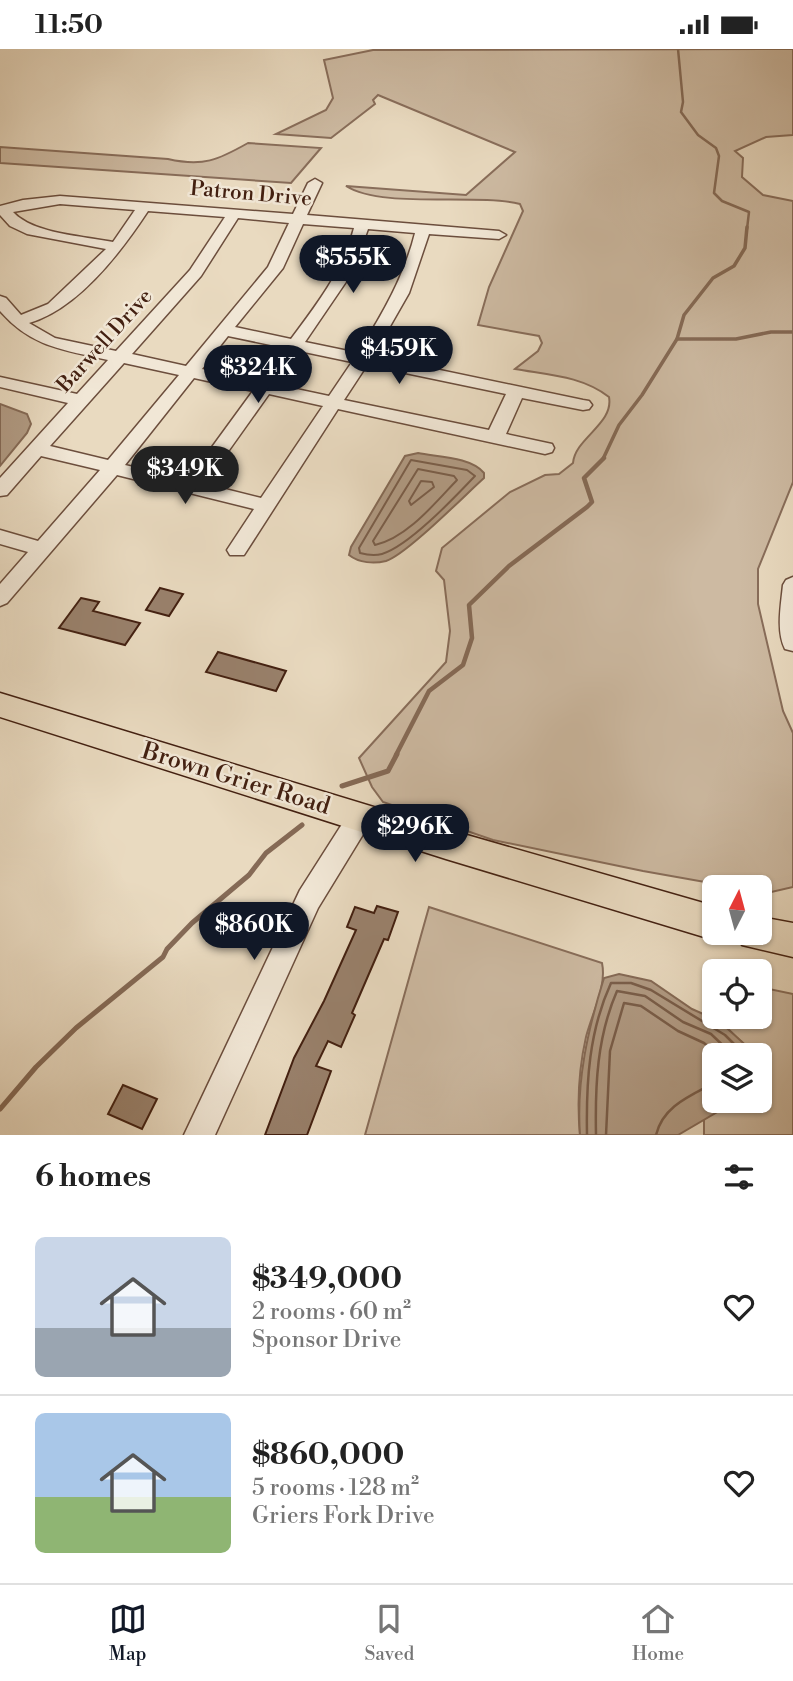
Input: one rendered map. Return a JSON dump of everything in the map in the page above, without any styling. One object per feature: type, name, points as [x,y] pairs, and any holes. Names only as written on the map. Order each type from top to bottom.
[{"type":"main road","name":"Brown Grier Road","points":[[0,705],[360,818],[702,920]]},
{"type":"main road","points":[[772,936],[793,940]]},
{"type":"street","points":[[0,598],[113,467],[275,268],[316,183]]},
{"type":"street","name":"Patron Drive","points":[[2,211],[44,200],[60,200],[499,235]]},
{"type":"street","points":[[17,321],[42,314],[54,307],[117,247],[144,207]]},
{"type":"street","points":[[2,211],[15,223],[32,232],[117,247]]},
{"type":"street","name":"Barwell Drive","points":[[0,490],[196,273],[234,214]]},
{"type":"street","points":[[295,345],[342,278],[351,260],[362,224]]},
{"type":"street","points":[[237,550],[362,359],[415,267],[423,229]]},
{"type":"street","points":[[0,301],[17,321],[50,342],[545,448]]},
{"type":"street","points":[[224,330],[583,405]]},
{"type":"street","points":[[0,382],[82,401]]},
{"type":"street","points":[[193,487],[265,387]]},
{"type":"street","points":[[495,437],[516,391]]},
{"type":"street","points":[[38,449],[266,506]]},
{"type":"street","points":[[0,537],[42,549]]},
{"type":"street","points":[[793,585],[793,643]]},
{"type":"street","points":[[199,1135],[309,899],[360,818]]},
{"type":"shaded area","points":[[793,49],[793,135],[766,137],[735,151],[743,158],[742,177],[763,195],[793,201],[793,482],[758,569],[758,604],[783,711],[793,733],[793,887],[772,892],[772,875],[702,875],[702,881],[493,840],[383,802],[372,787],[359,758],[446,662],[450,631],[444,580],[436,571],[442,548],[510,492],[545,475],[559,474],[573,463],[580,446],[606,415],[609,407],[609,397],[576,380],[515,369],[538,351],[542,343],[539,336],[478,325],[489,287],[523,211],[520,204],[382,197],[346,186],[466,195],[515,152],[378,95],[373,100],[375,104],[331,138],[276,134],[326,110],[333,98],[324,60],[373,50]]},
{"type":"shaded area","points":[[248,143],[321,148],[291,183],[0,163],[0,147],[201,162],[219,158]]},
{"type":"shaded area","points":[[429,907],[602,963],[601,991],[586,1037],[582,1061],[580,1135],[365,1135]]},
{"type":"shaded area","points":[[772,990],[793,994],[793,1135],[704,1135],[704,1119],[715,1113],[772,1113],[772,1043],[743,1043],[728,1029],[772,1029]]},
{"type":"water","points":[[0,404],[27,414],[31,424],[27,433],[0,466]]},
{"type":"water","points":[[418,453],[471,464],[484,473],[484,478],[421,537],[395,556],[377,562],[353,558],[349,555],[351,547],[405,456]]},
{"type":"water","points":[[619,974],[651,981],[702,1013],[702,1029],[728,1029],[743,1043],[702,1043],[702,1113],[716,1113],[678,1135],[580,1135],[580,1095],[585,1055],[604,978]]},
{"type":"building","points":[[160,588],[183,594],[169,616],[146,610]]},
{"type":"building","points":[[81,598],[99,602],[93,611],[140,623],[125,645],[59,628]]},
{"type":"building","points":[[218,652],[286,671],[276,691],[206,672]]},
{"type":"building","points":[[377,906],[398,912],[388,940],[384,939],[352,1013],[355,1015],[341,1047],[328,1041],[316,1066],[331,1071],[307,1135],[265,1135],[294,1058],[324,1001],[356,930],[347,927],[355,907],[374,913]]},
{"type":"building","points":[[123,1085],[157,1099],[142,1129],[108,1114]]},
{"type":"waterway","points":[[678,49],[683,102],[681,112],[698,135],[716,148],[719,156],[714,193],[722,201],[749,212],[747,229]]},
{"type":"waterway","points":[[677,339],[684,315],[713,278],[734,266],[745,248],[747,227]]},
{"type":"waterway","points":[[677,339],[736,339],[771,332],[793,332]]},
{"type":"waterway","points":[[603,459],[619,425],[642,395],[677,339]]},
{"type":"waterway","points":[[396,755],[429,691],[463,665],[472,638],[469,605],[509,566],[592,502],[584,478],[603,459]]},
{"type":"waterway","points":[[342,786],[388,771],[397,754]]},
{"type":"waterway","points":[[0,1109],[36,1067],[76,1028],[163,957],[167,949],[192,923],[249,875],[266,853],[302,825]]}]
